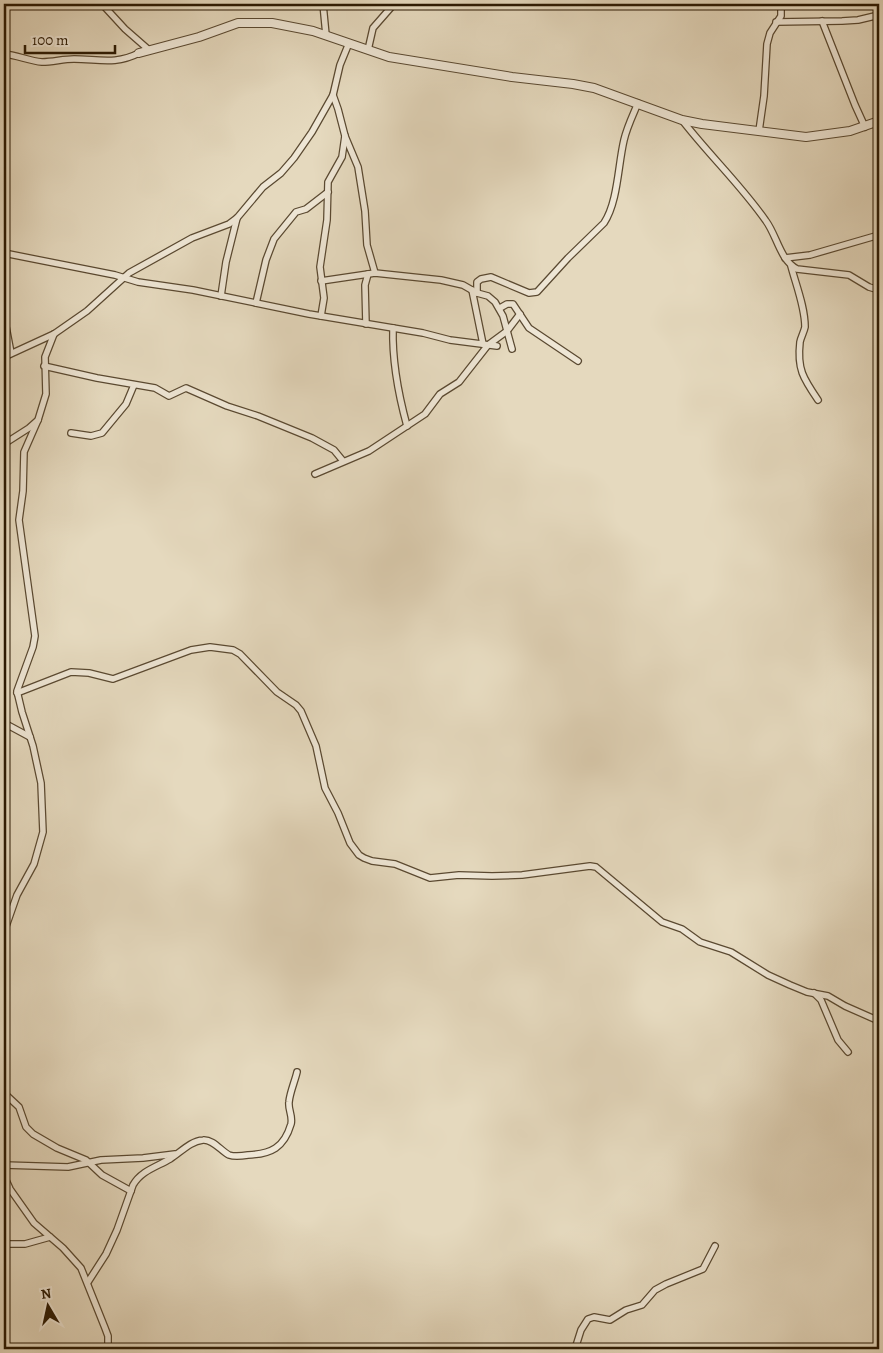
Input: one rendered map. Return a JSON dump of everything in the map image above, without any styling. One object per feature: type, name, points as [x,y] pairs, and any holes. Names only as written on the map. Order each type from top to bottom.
[{"type":"street","points":[[102,4],[125,29],[149,50]]},
{"type":"street","points":[[323,4],[326,35]]},
{"type":"street","points":[[368,50],[374,28],[394,4]]},
{"type":"street","points":[[759,131],[764,96],[767,44],[770,33],[781,16],[781,4]]},
{"type":"street","points":[[776,22],[858,20],[879,14],[877,4]]},
{"type":"street","points":[[822,21],[865,127]]},
{"type":"street","points":[[4,54],[22,56],[40,62],[75,59],[98,62],[123,59],[199,37],[228,25],[249,22],[291,25],[389,57],[594,88],[682,120],[702,124],[806,137],[850,132],[879,121]]},
{"type":"street","points":[[4,357],[54,334],[87,311],[133,270],[192,238],[229,224],[237,218],[263,187],[294,158],[333,95],[340,65],[349,43]]},
{"type":"street","points":[[333,95],[345,136],[358,167],[365,211],[371,274],[365,291],[366,324]]},
{"type":"street","points":[[486,344],[474,291],[477,282],[491,276],[529,293],[537,292],[604,223],[612,204],[624,138],[638,103]]},
{"type":"street","points":[[682,120],[699,142],[739,185],[767,223],[785,258],[792,266],[797,269],[852,276],[869,287],[879,290]]},
{"type":"street","points":[[321,316],[324,298],[320,267],[327,220],[328,182],[342,156],[345,136]]},
{"type":"street","points":[[256,302],[266,260],[274,239],[296,212],[306,209],[328,192]]},
{"type":"street","points":[[221,296],[226,262],[237,218]]},
{"type":"street","points":[[785,258],[810,255],[879,235]]},
{"type":"street","points":[[4,253],[321,316],[450,340],[497,346]]},
{"type":"street","points":[[792,266],[802,306],[805,328],[800,339],[798,362],[805,380],[818,400]]},
{"type":"street","points":[[321,280],[371,274],[456,283],[492,298],[500,308],[512,349]]},
{"type":"street","points":[[500,308],[510,303],[534,332],[578,361]]},
{"type":"street","points":[[315,474],[369,451],[428,412],[442,392],[460,382],[486,344],[507,331],[520,314]]},
{"type":"street","points":[[4,316],[12,353]]},
{"type":"street","points":[[393,328],[396,378],[407,426]]},
{"type":"street","points":[[4,932],[18,895],[34,864],[43,832],[41,783],[17,693],[35,636],[19,520],[23,492],[24,452],[38,420],[46,394],[45,357],[54,334]]},
{"type":"street","points":[[44,366],[155,388],[171,396],[184,388],[195,391],[227,406],[258,416],[312,438],[334,450],[343,461]]},
{"type":"street","points":[[71,433],[91,436],[102,433],[126,404],[134,385]]},
{"type":"street","points":[[4,444],[38,420]]},
{"type":"street","points":[[17,693],[72,672],[89,673],[113,679],[196,649],[210,647],[233,650],[240,654],[277,692],[296,705],[301,711],[316,746],[325,788],[350,843],[364,858],[395,864],[430,878],[459,875],[522,875],[590,866],[596,867],[659,920],[682,929],[700,942],[731,952],[775,978],[799,989],[825,995],[879,1021]]},
{"type":"street","points":[[4,723],[30,737]]},
{"type":"street","points":[[814,993],[821,1000],[838,1040],[848,1052]]},
{"type":"street","points":[[4,1053],[4,1061]]},
{"type":"street","points":[[88,1282],[106,1254],[131,1191],[136,1180],[141,1175],[195,1142],[203,1140],[213,1143],[234,1156],[264,1154],[276,1150],[291,1123],[289,1102],[297,1072]]},
{"type":"street","points":[[4,1093],[20,1108],[26,1127],[33,1134],[57,1148],[90,1162],[102,1175],[131,1191]]},
{"type":"street","points":[[4,1104],[4,1115]]},
{"type":"street","points":[[4,1165],[68,1167],[90,1162],[177,1154]]},
{"type":"street","points":[[4,1176],[10,1189],[34,1224],[71,1255],[81,1268],[108,1336],[108,1349]]},
{"type":"street","points":[[4,1244],[25,1244],[50,1237]]},
{"type":"street","points":[[575,1349],[588,1319],[594,1317],[610,1320],[626,1310],[642,1306],[660,1287],[703,1269],[715,1246]]}]
